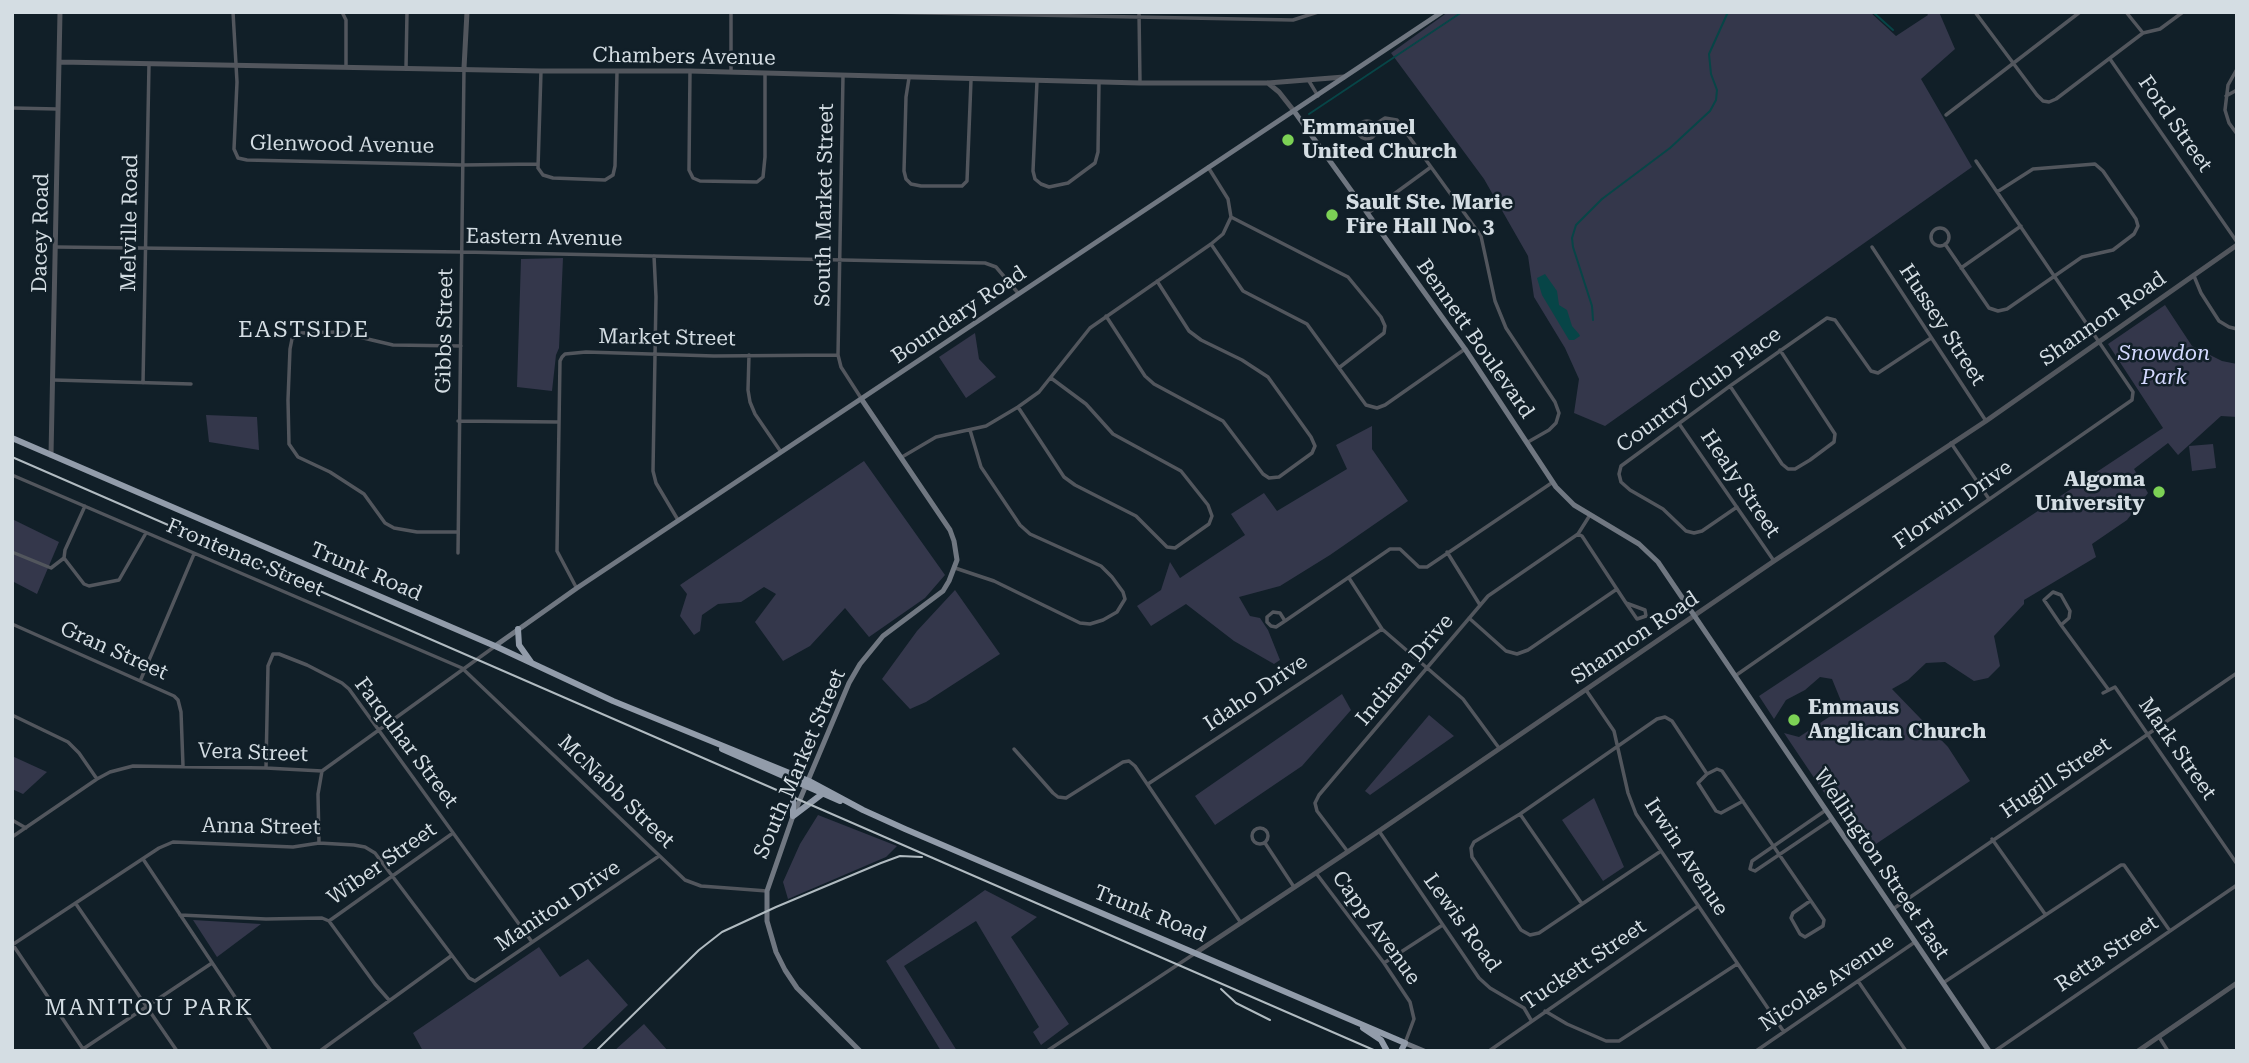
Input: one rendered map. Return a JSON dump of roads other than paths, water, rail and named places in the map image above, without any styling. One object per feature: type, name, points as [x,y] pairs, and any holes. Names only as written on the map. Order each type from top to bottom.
[{"type":"highway","name":"Trunk Road","points":[[12,438],[495,646],[613,701],[808,783],[863,810]]},
{"type":"highway","points":[[518,629],[519,645],[533,664]]},
{"type":"highway","name":"Trunk Road","points":[[705,739],[733,755],[808,783],[822,794],[1405,1043]]},
{"type":"highway","points":[[787,777],[793,791],[793,816]]},
{"type":"highway","points":[[793,816],[822,794]]},
{"type":"highway","points":[[1337,1013],[1374,1034],[1387,1051]]},
{"type":"highway","points":[[1401,1051],[1405,1043]]},
{"type":"main road","name":"Boundary Road","points":[[495,646],[577,588],[1442,12]]},
{"type":"main road","name":"Bennett Boulevard","points":[[1294,111],[1465,349],[1553,482]]},
{"type":"main road","name":"South Market Street","points":[[860,1051],[797,988],[776,952],[767,921],[767,891],[793,816],[840,703],[860,664],[883,636],[943,591],[955,568],[957,551],[950,530],[862,400]]},
{"type":"main road","name":"Wellington Street East","points":[[1553,482],[1566,499],[1650,553],[1989,1051]]},
{"type":"main road","name":"Trunk Road","points":[[1405,1043],[1423,1051]]},
{"type":"street","name":"Dacey Road","points":[[51,455],[60,12]]},
{"type":"street","points":[[233,12],[236,66]]},
{"type":"street","points":[[342,12],[346,20],[346,67]]},
{"type":"street","points":[[406,68],[407,12]]},
{"type":"street","points":[[464,68],[467,12]]},
{"type":"street","points":[[731,12],[731,72]]},
{"type":"street","points":[[879,12],[1139,14],[1293,20],[1318,12]]},
{"type":"street","points":[[1975,12],[2013,65],[2043,101],[2049,102],[2143,33],[2160,29],[2183,12]]},
{"type":"street","points":[[1946,115],[2080,12]]},
{"type":"street","points":[[2126,12],[2143,33]]},
{"type":"street","points":[[1139,14],[1140,83]]},
{"type":"street","name":"Ford Street","points":[[2110,59],[2237,244]]},
{"type":"street","name":"Chambers Avenue","points":[[60,62],[541,71],[690,71],[1140,83],[1268,83],[1347,76]]},
{"type":"street","name":"Melville Road","points":[[143,383],[149,64]]},
{"type":"street","name":"Glenwood Avenue","points":[[236,66],[234,149],[238,158],[463,165],[537,164]]},
{"type":"street","name":"Gibbs Street","points":[[458,553],[464,68]]},
{"type":"street","points":[[2237,69],[2228,85],[2226,96],[2226,117],[2237,134]]},
{"type":"street","points":[[541,71],[537,164],[543,176],[605,180],[613,175],[615,166],[617,71]]},
{"type":"street","points":[[690,71],[689,170],[693,178],[701,181],[757,182],[763,177],[765,73]]},
{"type":"street","name":"South Market Street","points":[[843,76],[838,355],[841,367],[862,400]]},
{"type":"street","points":[[909,78],[904,171],[911,184],[920,186],[962,186],[967,181],[971,80]]},
{"type":"street","points":[[1037,81],[1032,171],[1035,179],[1049,187],[1068,183],[1095,163],[1098,152],[1099,82]]},
{"type":"street","points":[[1308,81],[1318,96]]},
{"type":"street","name":"Bennett Boulevard","points":[[1268,83],[1294,111]]},
{"type":"street","points":[[2226,96],[2237,90]]},
{"type":"street","points":[[12,108],[59,109]]},
{"type":"street","points":[[1374,125],[1385,118],[1397,120],[1481,236],[1495,301],[1506,328],[1555,402],[1559,413],[1556,423],[1528,442]]},
{"type":"street","points":[[1366,121],[1374,125],[1374,136],[1365,140],[1360,137],[1357,131],[1360,123],[1366,121]]},
{"type":"street","points":[[1976,161],[2098,342]]},
{"type":"street","points":[[1945,244],[1989,308],[1998,311],[2007,309],[2082,257],[2109,251],[2131,237],[2138,226],[2134,215],[2104,171],[2095,164],[2033,169],[1997,192]]},
{"type":"street","points":[[902,457],[936,437],[986,426],[1018,407],[1051,378],[1083,333],[1223,234],[1231,217],[1228,199],[1208,167]]},
{"type":"street","points":[[1368,213],[1431,167]]},
{"type":"street","points":[[1231,217],[1343,273],[1359,287],[1374,307],[1385,326],[1384,333],[1340,367]]},
{"type":"street","points":[[1961,268],[2021,226]]},
{"type":"street","points":[[1940,228],[1947,232],[1948,240],[1945,244],[1939,246],[1934,243],[1931,238],[1934,230],[1940,228]]},
{"type":"street","points":[[1210,244],[1243,290],[1307,324],[1366,405],[1377,408],[1465,349]]},
{"type":"street","name":"Shannon Road","points":[[1047,1051],[1317,873],[1774,561],[1986,421],[2237,244]]},
{"type":"street","name":"Eastern Avenue","points":[[56,247],[463,251],[985,263],[996,267],[1018,293]]},
{"type":"street","name":"Hussey Street","points":[[1872,247],[1986,421]]},
{"type":"street","points":[[654,256],[656,297],[653,471],[656,483],[679,521]]},
{"type":"street","points":[[2193,275],[2219,321],[2237,329]]},
{"type":"street","points":[[1105,316],[1145,376],[1154,384],[1223,421],[1263,474],[1269,478],[1279,477],[1312,453],[1315,446],[1311,437],[1268,377],[1242,360],[1200,340],[1189,331],[1157,281]]},
{"type":"street","name":"Country Club Place","points":[[1737,507],[1702,531],[1686,531],[1664,509],[1621,482],[1621,466],[1780,349],[1827,318],[1835,320],[1871,371],[1878,373],[1931,338]]},
{"type":"street","points":[[458,532],[417,532],[394,528],[385,523],[364,494],[330,472],[298,457],[289,444],[288,400],[290,349],[292,339],[301,333],[338,332],[393,345],[461,346]]},
{"type":"street","name":"Florwin Drive","points":[[1735,676],[2132,400],[2133,392],[2098,342]]},
{"type":"street","points":[[1730,386],[1788,469],[1795,469],[1835,442],[1835,434],[1780,349]]},
{"type":"street","name":"Market Street","points":[[559,422],[560,361],[565,354],[838,355]]},
{"type":"street","points":[[749,355],[750,402],[755,414],[783,453]]},
{"type":"street","points":[[1018,407],[1064,477],[1136,516],[1167,547],[1175,548],[1209,524],[1212,516],[1208,505],[1181,471],[1113,434],[1086,404],[1051,378]]},
{"type":"street","points":[[54,380],[191,384]]},
{"type":"street","points":[[458,421],[559,422],[557,551],[577,588]]},
{"type":"street","name":"Healy Street","points":[[1679,424],[1774,561]]},
{"type":"street","points":[[955,568],[993,581],[1080,623],[1103,621],[1117,612],[1124,603],[1123,593],[1101,566],[1030,534],[1020,525],[981,467],[970,430]]},
{"type":"street","points":[[1951,443],[1989,499]]},
{"type":"street","name":"Frontenac Street","points":[[12,475],[465,670]]},
{"type":"street","points":[[1285,621],[1280,613],[1275,611],[1267,617],[1267,622],[1273,627],[1285,621],[1390,549],[1399,549],[1423,568],[1553,482]]},
{"type":"street","points":[[12,552],[51,568],[64,558],[85,506]]},
{"type":"street","points":[[1590,515],[1578,534],[1582,536],[1626,603],[1637,619],[1646,616],[1645,610],[1626,603]]},
{"type":"street","points":[[64,558],[89,586],[114,582],[122,576],[146,533]]},
{"type":"street","name":"Indiana Drive","points":[[1348,852],[1317,811],[1315,803],[1319,795],[1488,596],[1578,534]]},
{"type":"street","points":[[1447,552],[1480,605]]},
{"type":"street","points":[[141,680],[194,554]]},
{"type":"street","points":[[1349,577],[1382,629],[1462,699],[1499,748]]},
{"type":"street","points":[[1469,618],[1506,651],[1517,654],[1528,650],[1617,589]]},
{"type":"street","name":"Mark Street","points":[[2061,625],[2069,618],[2070,611],[2061,595],[2053,592],[2044,600],[2061,625],[2108,689],[2115,687],[2237,864]]},
{"type":"street","name":"Gran Street","points":[[12,624],[141,680],[178,700],[183,766]]},
{"type":"street","name":"Idaho Drive","points":[[1148,784],[1382,629]]},
{"type":"street","points":[[319,844],[318,794],[322,771],[495,646]]},
{"type":"street","name":"Farquhar Street","points":[[266,768],[268,666],[273,654],[279,654],[307,665],[349,689],[532,942]]},
{"type":"street","name":"McNabb Street","points":[[465,670],[685,880],[701,886],[767,891]]},
{"type":"street","name":"Hugill Street","points":[[1893,909],[2237,673]]},
{"type":"street","points":[[2103,693],[2108,689]]},
{"type":"street","name":"Irwin Avenue","points":[[1586,690],[1614,731],[1628,793],[1636,814],[1784,1032]]},
{"type":"street","points":[[12,715],[68,742],[97,779]]},
{"type":"street","points":[[1661,851],[1539,933],[1530,935],[1521,930],[1472,857],[1471,848],[1474,842],[1520,814],[1657,719],[1665,717],[1672,721],[1707,774]]},
{"type":"street","points":[[1014,749],[1058,797],[1066,798],[1123,762],[1129,761],[1148,784],[1241,923]]},
{"type":"street","name":"Vera Street","points":[[12,838],[97,779],[110,772],[133,766],[322,771]]},
{"type":"street","points":[[1743,801],[1721,813],[1716,811],[1698,783],[1717,769],[1723,771],[1824,920],[1823,926],[1805,937],[1800,934],[1791,918],[1793,913],[1810,901]]},
{"type":"street","points":[[1826,810],[1752,861],[1750,869],[1755,871],[1832,819]]},
{"type":"street","points":[[1520,814],[1582,904]]},
{"type":"street","points":[[12,820],[26,828]]},
{"type":"street","points":[[1255,829],[1264,829],[1268,833],[1265,843],[1259,845],[1253,841],[1252,833],[1255,829]]},
{"type":"street","name":"Lewis Road","points":[[1379,831],[1479,978],[1490,988],[1524,1008],[1531,1020]]},
{"type":"street","name":"Wiber Street","points":[[329,920],[453,832]]},
{"type":"street","points":[[1992,839],[2046,915]]},
{"type":"street","name":"Anna Street","points":[[13,945],[159,848],[173,842],[293,847],[319,844],[354,845],[375,853],[468,978],[475,981]]},
{"type":"street","points":[[1265,843],[1294,887]]},
{"type":"street","name":"Manitou Drive","points":[[475,981],[659,856]]},
{"type":"street","points":[[143,859],[271,1051]]},
{"type":"street","points":[[1943,983],[2118,866],[2124,865],[2170,931]]},
{"type":"street","name":"Capp Avenue","points":[[1317,873],[1384,963],[1414,1011],[1412,1028],[1405,1043]]},
{"type":"street","name":"Retta Street","points":[[1995,1051],[2237,885]]},
{"type":"street","points":[[76,904],[177,1051]]},
{"type":"street","name":"Tuckett Street","points":[[1489,1051],[1698,906]]},
{"type":"street","points":[[180,915],[329,920],[389,1000]]},
{"type":"street","points":[[1384,963],[1442,926]]},
{"type":"street","name":"Nicolas Avenue","points":[[1756,1051],[1915,942]]},
{"type":"street","points":[[13,945],[82,1050],[212,963]]},
{"type":"street","points":[[320,1051],[451,956]]},
{"type":"street","points":[[1545,1011],[1605,1041],[1619,1041],[1738,964]]},
{"type":"street","points":[[1858,981],[1906,1051]]},
{"type":"street","points":[[2138,1051],[2237,983]]},
{"type":"street","points":[[2159,1037],[2168,1051]]},
{"type":"waterway","points":[[1309,114],[1462,12]]},
{"type":"waterway","points":[[1593,320],[1592,306],[1573,247],[1572,238],[1576,225],[1602,199],[1670,148],[1710,111],[1716,100],[1717,90],[1711,74],[1709,54],[1728,12]]},
{"type":"waterway","points":[[1873,12],[1893,30]]},
{"type":"railway","points":[[12,457],[1376,1051]]},
{"type":"railway","points":[[596,1051],[699,950],[722,932],[881,863],[900,856],[922,857]]},
{"type":"railway","points":[[1221,989],[1236,1003],[1270,1020]]},
{"type":"place","name":"Emmanuel United Church","points":[[1288,140]]},
{"type":"place","name":"Sault Ste. Marie Fire Hall No. 3","points":[[1332,215]]},
{"type":"place","name":"Algoma University","points":[[2159,492]]},
{"type":"place","name":"Emmaus Anglican Church","points":[[1794,720]]},
{"type":"district","name":"EASTSIDE","points":[[304,330]]},
{"type":"district","name":"MANITOU PARK","points":[[149,1008]]},
{"type":"park label","name":"Snowdon Park","points":[[2164,366]]}]
